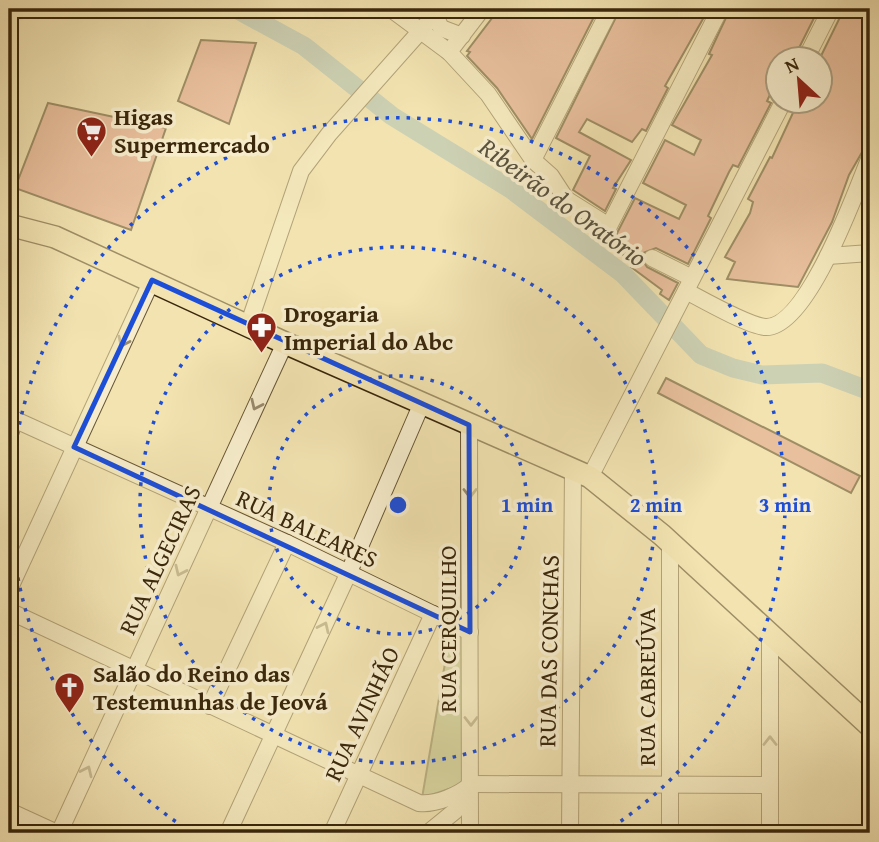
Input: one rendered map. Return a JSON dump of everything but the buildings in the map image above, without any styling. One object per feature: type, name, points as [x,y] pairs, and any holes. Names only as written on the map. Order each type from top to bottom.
[{"type":"main road","points":[[9,227],[55,237],[152,279],[285,343],[582,472],[670,542],[870,726]]},
{"type":"street","points":[[391,9],[449,52],[488,94],[533,160],[551,176],[566,198],[610,223],[720,9]]},
{"type":"street","points":[[449,52],[482,9]]},
{"type":"street","points":[[533,160],[610,9]]},
{"type":"street","points":[[812,46],[831,9]]},
{"type":"street","points":[[248,326],[301,171],[438,12]]},
{"type":"street","points":[[438,12],[442,28],[463,36]]},
{"type":"street","points":[[582,472],[664,333],[776,116]]},
{"type":"street","points":[[652,258],[758,326],[772,327],[796,309],[811,288],[828,256],[870,158]]},
{"type":"street","points":[[828,256],[870,253]]},
{"type":"street","points":[[9,590],[152,279]]},
{"type":"street","name":"RUA ALGECIRAS","points":[[58,833],[285,343]]},
{"type":"street","points":[[228,833],[349,572],[422,403]]},
{"type":"street","name":"RUA BALEARES","points":[[9,417],[288,543],[470,632]]},
{"type":"street","name":"RUA CERQUILHO","points":[[469,425],[470,632],[466,788],[470,833]]},
{"type":"street","name":"RUA DAS CONCHAS","points":[[570,833],[582,472]]},
{"type":"street","name":"RUA CABREÚVA","points":[[670,542],[670,833]]},
{"type":"street","points":[[210,705],[288,543]]},
{"type":"street","points":[[9,611],[275,733],[419,803],[430,803],[466,788],[570,784],[770,785]]},
{"type":"street","name":"RUA AVINHÃO","points":[[332,833],[433,614]]},
{"type":"street","points":[[770,634],[770,833]]},
{"type":"street","points":[[428,833],[455,811],[466,788]]},
{"type":"street","points":[[9,811],[58,833]]},
{"type":"highlighted area","points":[[152,280],[469,425],[470,632],[74,447]]},
{"type":"green space","points":[[451,628],[463,636],[464,784],[422,798]]},
{"type":"waterway","name":"Ribeirão do Oratório","points":[[9,11],[28,9]]},
{"type":"waterway","name":"Ribeirão do Oratório","points":[[236,9],[304,46],[392,116],[512,190],[623,274],[701,355],[733,368],[762,375],[822,373],[870,391]]},
{"type":"place","name":"Higas Supermercado","points":[[91,158]]},
{"type":"place","name":"Drogaria Imperial do Abc","points":[[261,355]]},
{"type":"place","name":"Salão do Reino das Testemunhas de Jeová","points":[[70,715]]}]
